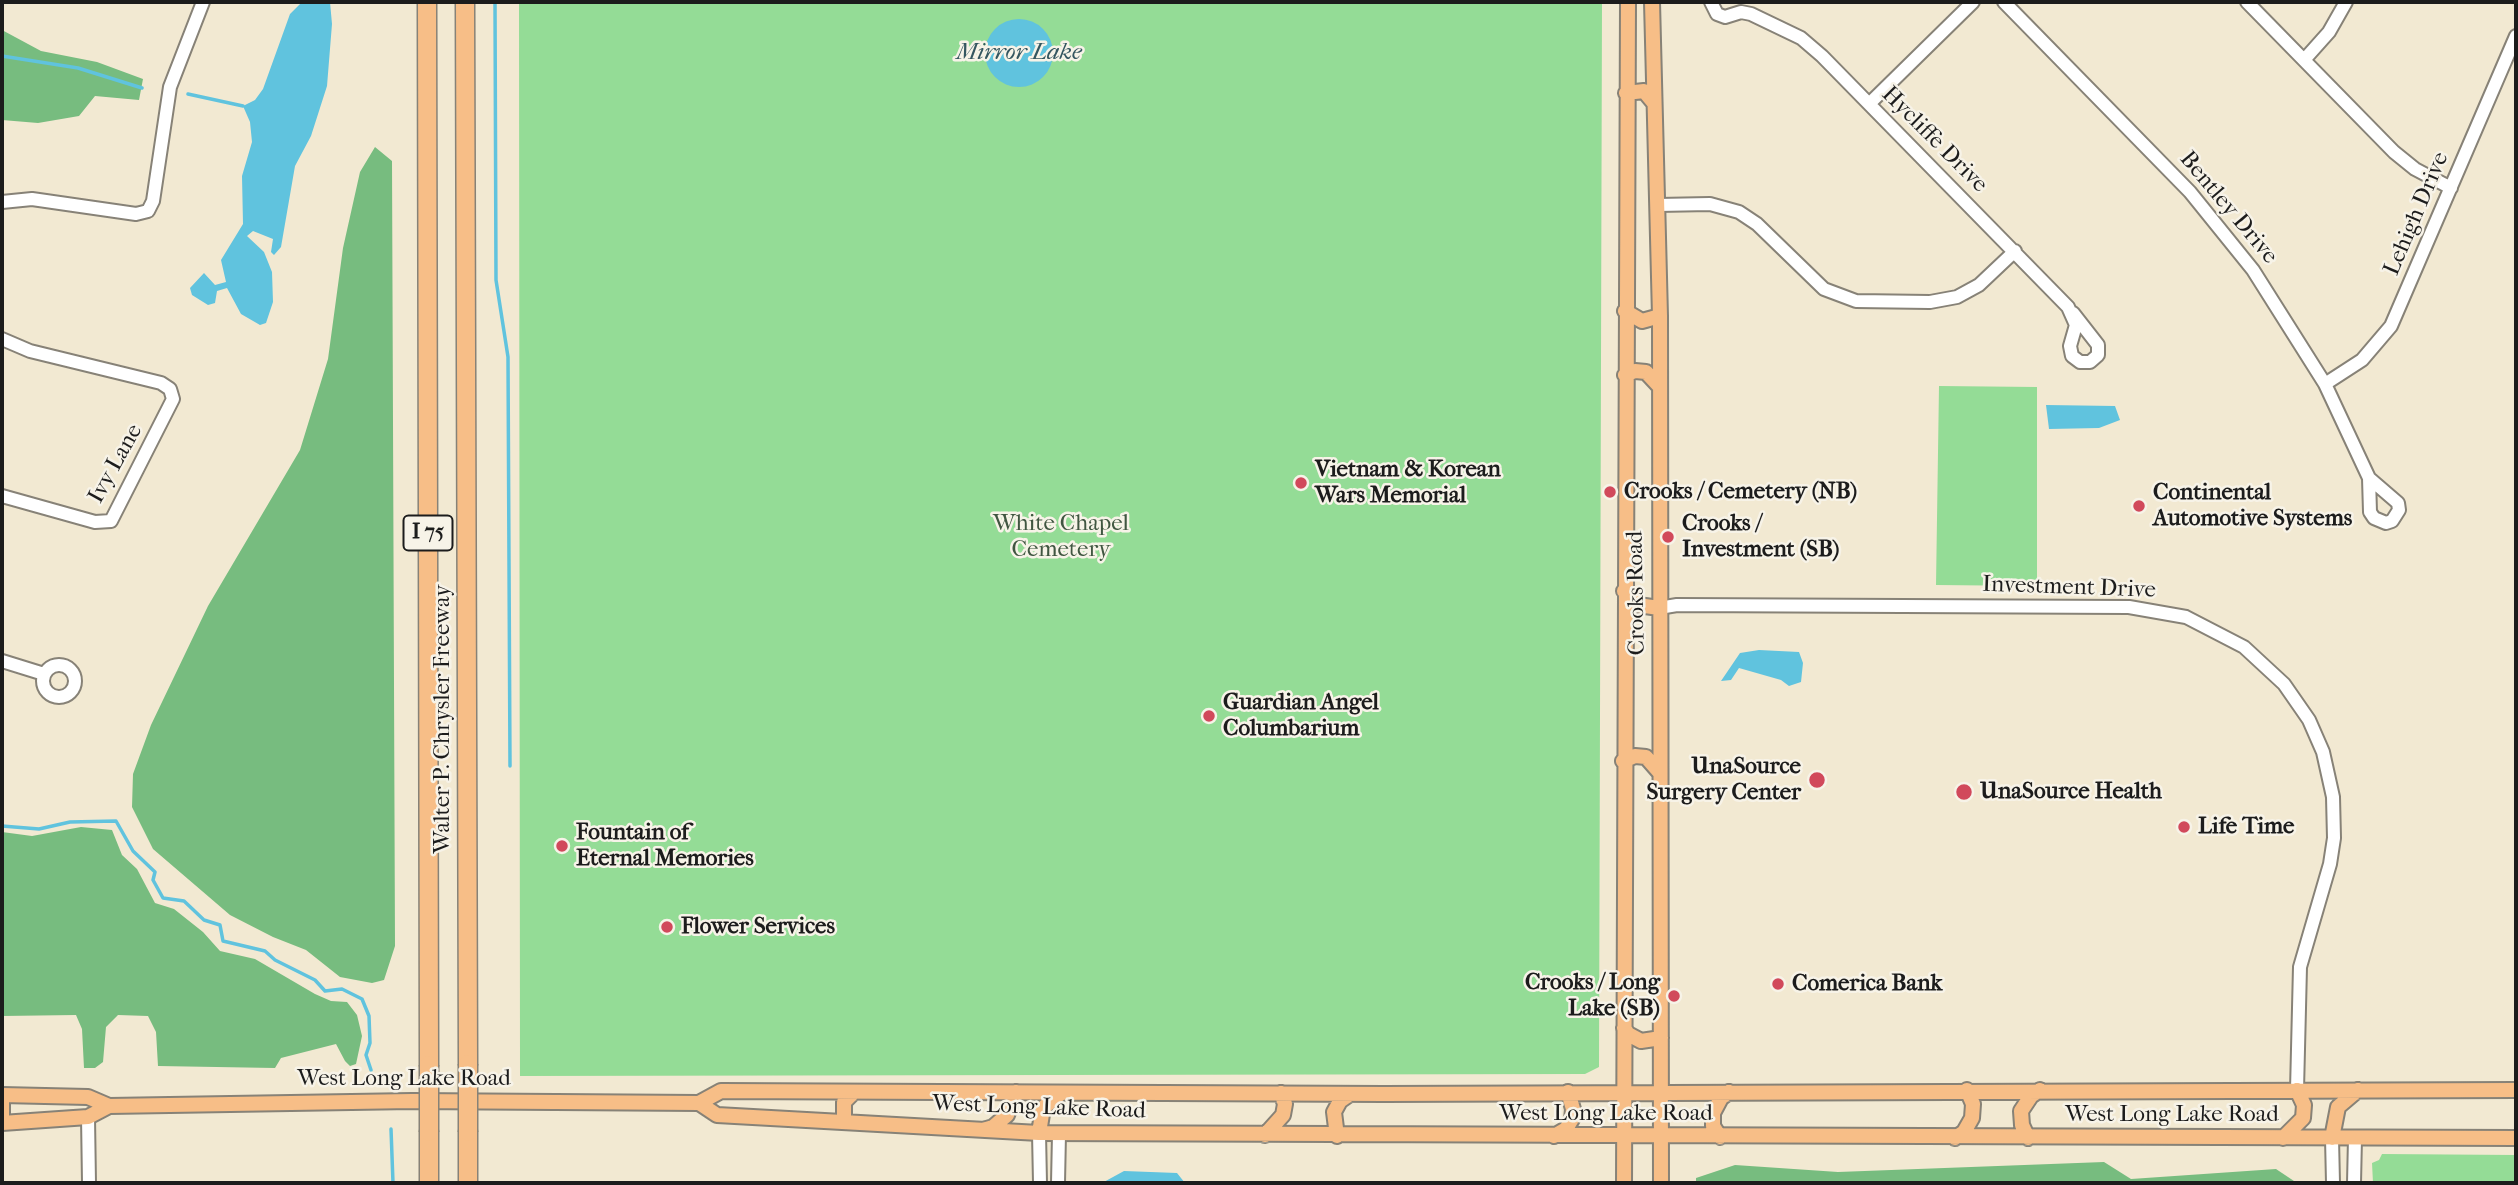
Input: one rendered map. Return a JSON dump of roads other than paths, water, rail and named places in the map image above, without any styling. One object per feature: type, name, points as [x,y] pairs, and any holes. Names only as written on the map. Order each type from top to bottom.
[{"type":"highway","name":"Walter P. Chrysler Freeway","points":[[427,2],[429,1183]]},
{"type":"highway","name":"Walter P. Chrysler Freeway","points":[[465,2],[468,1183]]},
{"type":"main road","name":"Crooks Road","points":[[1624,1183],[1623,761],[1628,2]]},
{"type":"main road","name":"Crooks Road","points":[[1652,2],[1660,316],[1661,1183]]},
{"type":"main road","points":[[1626,93],[1644,91],[1654,103]]},
{"type":"main road","points":[[1625,311],[1642,321],[1660,316]]},
{"type":"main road","points":[[1625,375],[1635,371],[1646,372],[1660,387]]},
{"type":"main road","points":[[1624,591],[1638,605],[1659,608]]},
{"type":"main road","points":[[1623,761],[1635,755],[1646,757],[1654,762],[1660,774]]},
{"type":"main road","points":[[1624,1028],[1628,1034],[1641,1041],[1661,1038]]},
{"type":"main road","points":[[1955,1138],[1972,1118],[1973,1104],[1967,1090]]},
{"type":"main road","points":[[2028,1138],[2022,1125],[2021,1111],[2031,1096],[2040,1090]]},
{"type":"main road","points":[[2283,1138],[2303,1118],[2304,1105],[2297,1090]]},
{"type":"main road","points":[[2332,1138],[2338,1107],[2359,1090]]},
{"type":"main road","name":"West Long Lake Road","points":[[2,1097],[88,1097],[109,1106],[398,1101],[699,1103],[721,1091],[1350,1094],[1568,1091],[2516,1090]]},
{"type":"main road","points":[[1553,1136],[1566,1129],[1572,1119],[1573,1108],[1568,1091]]},
{"type":"main road","points":[[844,1122],[844,1102],[854,1092]]},
{"type":"main road","points":[[982,1131],[993,1127],[1007,1115],[1016,1092]]},
{"type":"main road","points":[[1720,1137],[1713,1126],[1713,1113],[1729,1092]]},
{"type":"main road","points":[[1039,1133],[1043,1108],[1061,1093]]},
{"type":"main road","points":[[1265,1135],[1283,1115],[1285,1104],[1281,1093]]},
{"type":"main road","points":[[1337,1136],[1334,1112],[1340,1101],[1350,1094]]},
{"type":"main road","points":[[2,1097],[2,1121]]},
{"type":"main road","name":"West Long Lake Road","points":[[699,1103],[717,1115],[1059,1134],[2516,1138]]},
{"type":"main road","name":"West Long Lake Road","points":[[2,1121],[88,1117],[109,1106]]},
{"type":"street","points":[[2,202],[39,200],[136,214],[148,211],[153,201],[170,87],[203,2]]},
{"type":"street","name":"Hycliffe Drive","points":[[1711,2],[1714,12],[1721,16],[1751,14]]},
{"type":"street","name":"Hycliffe Drive","points":[[1741,2],[1751,14],[1801,38],[2015,251],[2073,313]]},
{"type":"street","points":[[1869,104],[1973,2]]},
{"type":"street","name":"Bentley Drive","points":[[2004,2],[2151,150],[2223,230],[2281,310],[2325,384],[2369,478]]},
{"type":"street","points":[[2247,2],[2404,161],[2451,188]]},
{"type":"street","points":[[2304,60],[2329,32],[2346,2]]},
{"type":"street","name":"Lehigh Drive","points":[[2325,384],[2362,360],[2386,334],[2516,36]]},
{"type":"street","points":[[1658,205],[1710,204],[1739,212],[1757,224],[1814,280],[1836,295],[1856,301],[1930,302],[1957,297],[1984,281],[2015,251]]},
{"type":"street","name":"Ivy Lane","points":[[2,339],[30,351],[145,379],[170,389],[172,405],[111,521],[95,522],[2,496]]},
{"type":"street","name":"Investment Drive","points":[[1659,608],[1677,605],[2129,607],[2186,617],[2245,647],[2284,684],[2309,720],[2323,752],[2333,797],[2334,838],[2330,864],[2300,967],[2297,1090]]},
{"type":"street","points":[[2,661],[44,674]]},
{"type":"street","points":[[88,1117],[89,1183]]},
{"type":"street","points":[[1039,1133],[1040,1183]]},
{"type":"street","points":[[1058,1183],[1059,1134]]},
{"type":"street","points":[[2332,1138],[2333,1183]]},
{"type":"street","points":[[2354,1183],[2355,1138]]},
{"type":"water","points":[[302,2],[330,2],[332,24],[327,86],[311,136],[295,166],[281,247],[274,255],[271,252],[273,239],[253,231],[247,236],[264,252],[272,272],[273,302],[266,323],[260,325],[241,314],[227,288],[217,291],[215,303],[208,305],[192,295],[190,288],[204,273],[215,285],[226,282],[221,260],[243,224],[242,176],[252,142],[250,122],[243,106],[255,100],[263,89],[290,14]]},
{"type":"water","name":"Mirror Lake","points":[[1019,19],[1032,22],[1043,29],[1050,40],[1053,53],[1050,66],[1043,77],[1032,84],[1019,87],[1006,84],[995,77],[988,66],[985,53],[988,40],[995,29],[1006,22]]},
{"type":"water","points":[[2046,405],[2115,406],[2120,420],[2099,428],[2049,429]]},
{"type":"water","points":[[1759,650],[1799,652],[1803,663],[1801,682],[1789,686],[1781,680],[1739,668],[1731,680],[1721,681],[1740,653]]},
{"type":"water","points":[[1124,1171],[1177,1173],[1185,1183],[1102,1183]]},
{"type":"waterway","points":[[495,2],[496,280],[508,357],[510,766]]},
{"type":"waterway","points":[[2,56],[78,68],[142,88]]},
{"type":"waterway","points":[[188,94],[243,106]]},
{"type":"waterway","points":[[2,826],[39,829],[70,822],[116,821],[133,851],[155,872],[153,880],[163,898],[184,901],[204,920],[220,925],[223,941],[265,951],[275,960],[315,980],[325,991],[342,989],[362,999],[369,1016],[370,1043],[366,1055],[371,1070]]},
{"type":"waterway","points":[[391,1129],[393,1183]]},
{"type":"place","name":"Vietnam & Korean Wars Memorial","points":[[1301,483]]},
{"type":"place","name":"Crooks / Cemetery (NB)","points":[[1610,492]]},
{"type":"place","name":"Continental Automotive Systems","points":[[2139,506]]},
{"type":"place","name":"Crooks / Investment (SB)","points":[[1668,537]]},
{"type":"place","name":"Guardian Angel Columbarium","points":[[1209,716]]},
{"type":"place","name":"UnaSource Surgery Center","points":[[1817,780]]},
{"type":"place","name":"UnaSource Health","points":[[1964,792]]},
{"type":"place","name":"Life Time","points":[[2184,827]]},
{"type":"place","name":"Fountain of Eternal Memories","points":[[562,846]]},
{"type":"place","name":"Flower Services","points":[[667,927]]},
{"type":"place","name":"Comerica Bank","points":[[1778,984]]},
{"type":"place","name":"Crooks / Long Lake (SB)","points":[[1674,996]]},
{"type":"park label","name":"White Chapel Cemetery","points":[[1061,537]]}]
